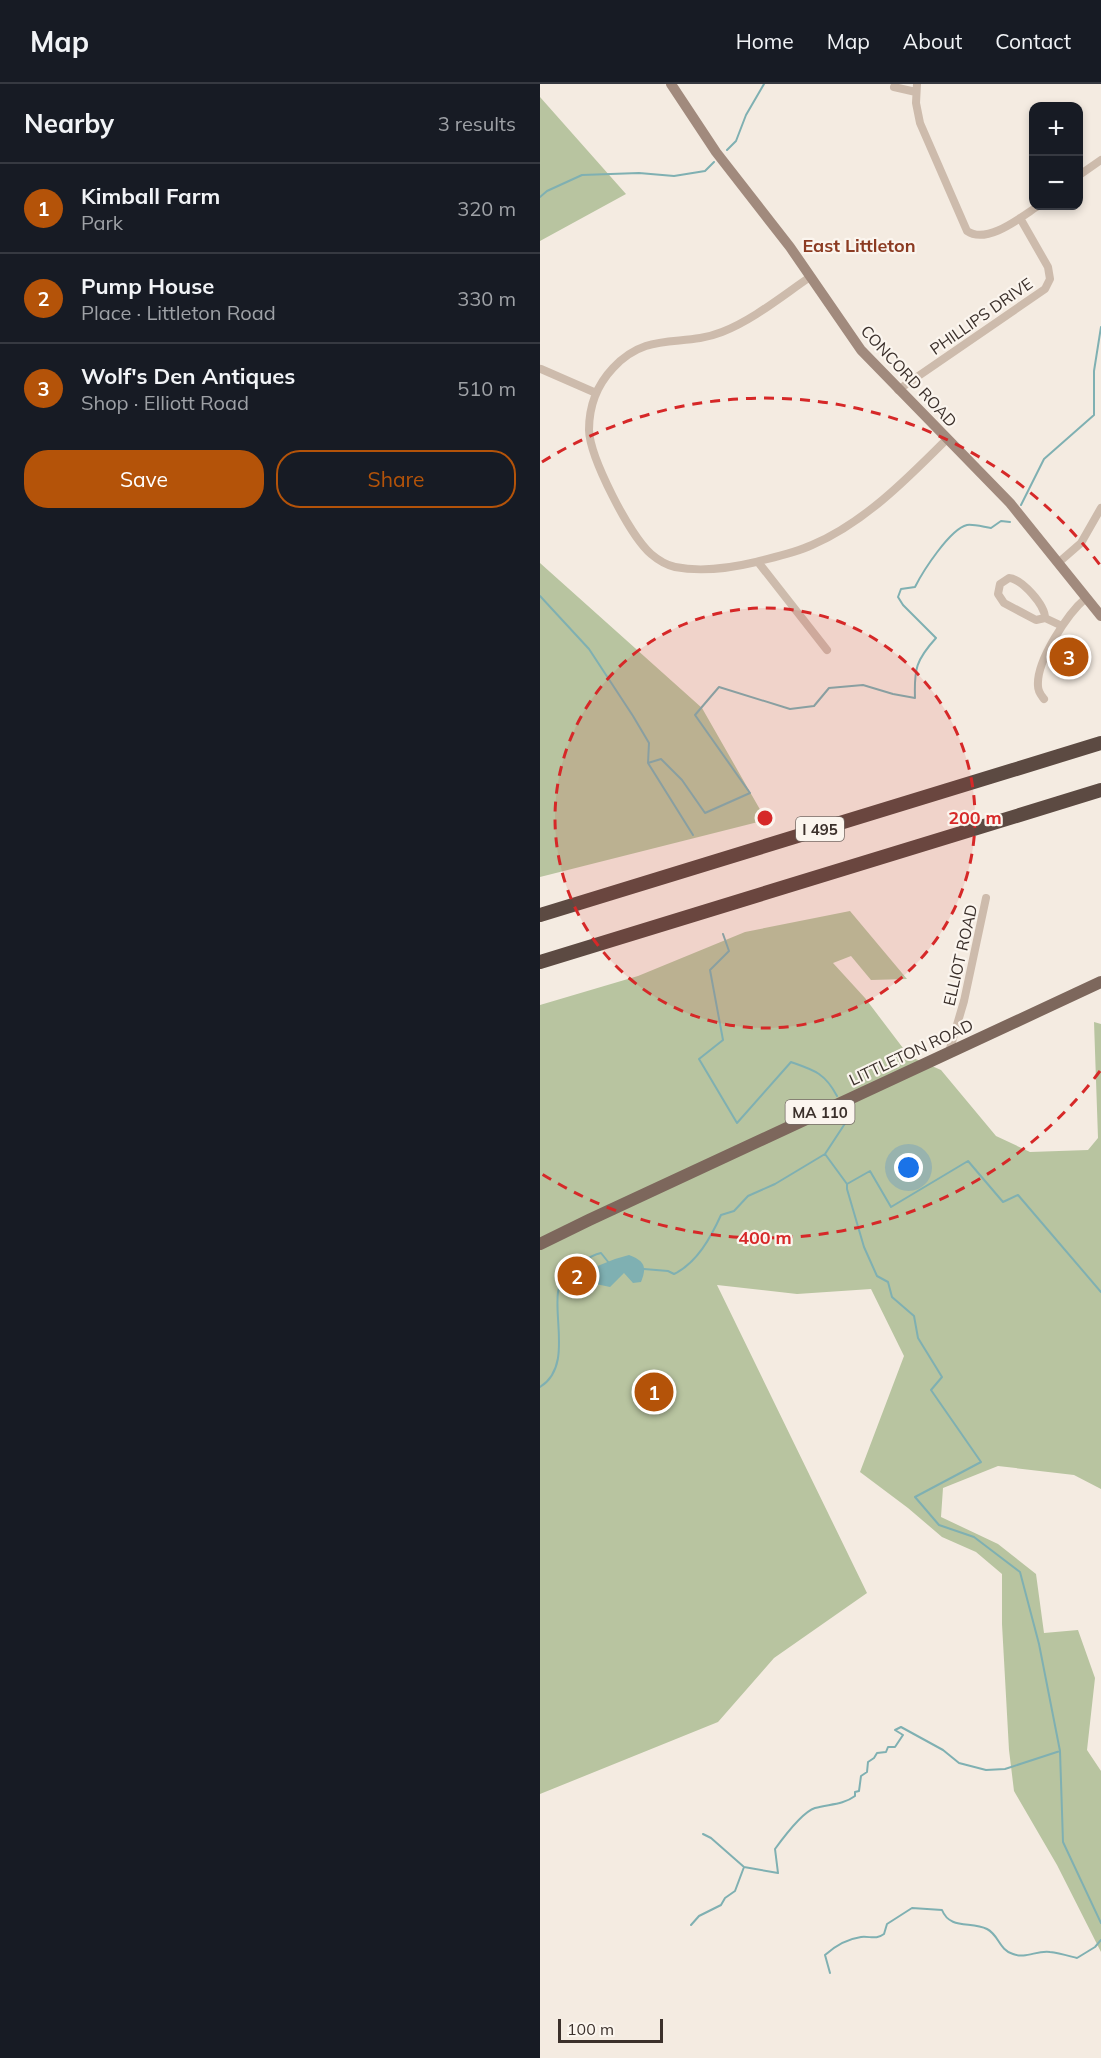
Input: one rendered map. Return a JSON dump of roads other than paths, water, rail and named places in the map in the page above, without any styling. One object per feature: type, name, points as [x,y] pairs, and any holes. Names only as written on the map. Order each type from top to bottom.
[{"type":"highway","name":"I 495","points":[[540,915],[1101,743]]},
{"type":"highway","points":[[540,962],[1101,790]]},
{"type":"main road","name":"CONCORD ROAD","points":[[670,84],[716,152],[790,246],[861,350],[1010,503],[1101,616]]},
{"type":"main road","name":"LITTLETON ROAD","points":[[540,1244],[1101,982]]},
{"type":"street","points":[[894,87],[917,88],[916,108],[920,123],[967,231],[973,235],[984,236],[1032,210]]},
{"type":"street","points":[[1083,173],[1101,160]]},
{"type":"street","name":"PHILLIPS DRIVE","points":[[898,390],[1045,289],[1050,274],[1048,267],[1020,218]]},
{"type":"street","points":[[810,277],[724,332],[664,341],[636,350],[612,368],[596,393],[590,422],[593,452],[601,472],[646,549],[663,563],[678,567],[730,567],[758,562],[813,545],[840,530],[896,489],[947,439]]},
{"type":"street","points":[[541,369],[596,393]]},
{"type":"street","points":[[1058,562],[1081,543],[1101,508]]},
{"type":"street","points":[[758,562],[826,650]]},
{"type":"street","points":[[1045,618],[1042,607],[1020,580],[1009,578],[1000,584],[998,594],[1004,603],[1035,620],[1045,618],[1062,626]]},
{"type":"street","points":[[1044,699],[1038,688],[1043,661],[1074,608],[1086,598]]},
{"type":"street","name":"ELLIOT ROAD","points":[[949,1052],[964,1001],[986,898]]},
{"type":"water","points":[[629,1255],[643,1265],[644,1272],[641,1282],[633,1283],[624,1273],[610,1287],[584,1278],[585,1271]]},
{"type":"waterway","points":[[727,150],[736,141],[746,115],[764,84]]},
{"type":"waterway","points":[[540,197],[547,191],[582,175],[639,173],[674,176],[705,171],[714,162]]},
{"type":"waterway","points":[[1021,505],[1044,459],[1094,415],[1094,371],[1101,327]]},
{"type":"waterway","points":[[648,763],[661,759],[682,780],[705,813],[750,793],[695,715],[719,687],[790,709],[814,706],[829,688],[863,685],[915,698],[915,679],[920,659],[936,638],[903,605],[898,597],[901,589],[915,587],[938,551],[960,528],[967,525],[991,528],[1001,521],[1010,522]]},
{"type":"waterway","points":[[540,596],[589,649],[633,716],[649,743],[648,763],[693,835]]},
{"type":"waterway","points":[[723,934],[729,951],[710,970],[723,1040],[699,1059],[737,1123],[791,1062],[818,1073],[833,1088],[837,1096]]},
{"type":"waterway","points":[[842,1109],[846,1122],[825,1154],[847,1184],[870,1171],[891,1207],[968,1161],[1003,1202],[1018,1195],[1101,1292]]},
{"type":"waterway","points":[[644,1269],[668,1271],[674,1274],[682,1269],[702,1249],[721,1215],[734,1211],[748,1196],[775,1184],[825,1154]]},
{"type":"waterway","points":[[847,1184],[864,1247],[877,1276],[888,1282],[892,1297],[914,1316],[918,1338],[942,1377],[931,1390],[981,1462],[915,1497],[939,1525],[974,1537],[1020,1572],[1039,1644],[1060,1751],[1063,1842],[1101,1923]]},
{"type":"waterway","points":[[566,1272],[601,1253],[609,1263]]},
{"type":"waterway","points":[[540,1387],[550,1379],[558,1356],[557,1304],[562,1278]]},
{"type":"waterway","points":[[703,1834],[711,1838],[744,1867],[778,1873],[775,1849],[788,1832],[810,1810],[841,1803],[855,1796],[855,1792],[859,1791],[861,1776],[867,1772],[868,1762],[877,1753],[886,1752],[888,1747],[895,1747],[903,1735],[895,1730],[901,1727],[943,1750],[959,1763],[986,1770],[1005,1769],[1060,1751]]},
{"type":"waterway","points":[[691,1925],[699,1916],[721,1905],[725,1898],[735,1891],[744,1867]]},
{"type":"waterway","points":[[830,1973],[825,1955],[851,1939],[881,1936],[887,1924],[912,1908],[942,1910],[950,1920],[956,1923],[987,1929],[1008,1952],[1018,1955],[1045,1952],[1077,1958],[1095,1947],[1101,1940]]},
{"type":"place","name":"Wolf's Den Antiques","points":[[1069,657]]},
{"type":"place","name":"Pump House","points":[[577,1276]]},
{"type":"place","name":"Kimball Farm","points":[[654,1392]]},
{"type":"district","name":"East Littleton","points":[[859,245]]}]
